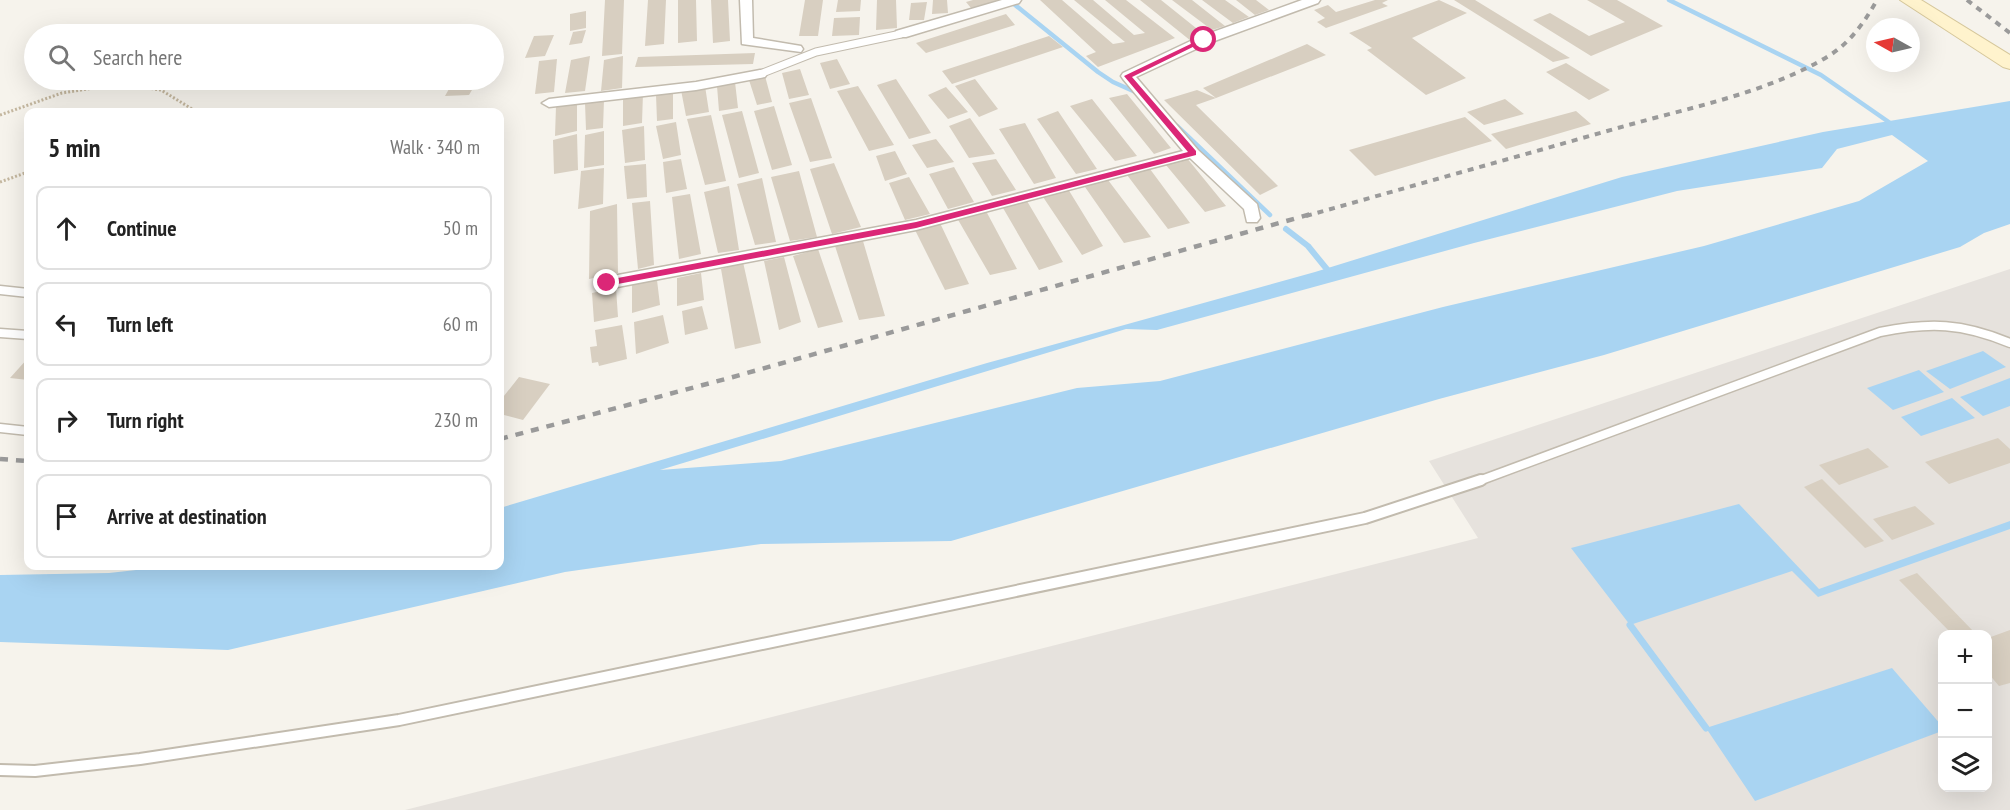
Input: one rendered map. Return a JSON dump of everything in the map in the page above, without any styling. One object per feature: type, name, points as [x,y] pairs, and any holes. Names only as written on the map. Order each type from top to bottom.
[{"type":"street","points":[[746,0],[747,41],[796,49]]},
{"type":"street","points":[[901,34],[1015,0]]},
{"type":"street","points":[[1252,218],[1252,208],[1193,153],[1128,76],[1204,40],[1314,0]]},
{"type":"street","points":[[1909,0],[2010,63]]},
{"type":"street","points":[[549,103],[696,86],[760,74]]},
{"type":"street","points":[[607,283],[916,225],[1193,153]]},
{"type":"lane","points":[[760,74],[816,52],[901,34]]},
{"type":"lane","points":[[796,49],[816,52]]},
{"type":"lane","points":[[0,291],[24,293]]},
{"type":"lane","points":[[0,770],[35,771],[140,759],[399,720],[1365,518],[1503,473],[1880,332],[1924,323],[1959,326],[1989,333],[2010,343]]},
{"type":"lane","points":[[0,333],[24,335]]},
{"type":"lane","points":[[0,428],[24,431]]},
{"type":"path","points":[[0,116],[62,93],[81,90]]},
{"type":"path","points":[[161,90],[190,108]]},
{"type":"path","points":[[0,182],[24,173]]},
{"type":"shaded area","points":[[2010,269],[2010,810],[405,810],[1478,538],[1429,461]]},
{"type":"water","points":[[2010,101],[2010,224],[1984,233],[1960,247],[1604,355],[1439,399],[951,541],[761,544],[565,572],[228,650],[0,642],[0,575],[109,573],[136,570],[504,570],[504,507],[987,363],[1315,272],[1622,177],[1823,132]],"holes":[[[1892,135],[1928,161],[1859,201],[1704,246],[1443,307],[1160,381],[1077,388],[781,461],[660,470],[1126,329],[1157,330],[1474,243],[1677,191],[1822,168],[1837,149]]]},
{"type":"water","points":[[1983,351],[2006,367],[1950,389],[1926,371]]},
{"type":"water","points":[[1919,370],[1944,392],[1893,410],[1867,388]]},
{"type":"water","points":[[2010,378],[2010,406],[1983,416],[1960,397]]},
{"type":"water","points":[[1952,398],[1975,418],[1921,436],[1901,417]]},
{"type":"water","points":[[1739,504],[1819,589],[2010,521],[2010,529],[1818,597],[1792,571],[1630,625],[1571,548]]},
{"type":"water","points":[[1892,668],[1938,721],[1938,732],[1755,801],[1706,728]]},
{"type":"building","points":[[605,0],[624,0],[622,54],[602,56]]},
{"type":"building","points":[[648,0],[666,0],[664,44],[645,46]]},
{"type":"building","points":[[678,0],[696,0],[697,41],[678,43]]},
{"type":"building","points":[[711,0],[728,0],[730,41],[713,43]]},
{"type":"building","points":[[805,0],[823,0],[818,36],[799,36]]},
{"type":"building","points":[[838,0],[861,0],[860,11],[836,12]]},
{"type":"building","points":[[877,0],[896,0],[897,28],[876,30]]},
{"type":"building","points":[[933,0],[947,0],[948,13],[932,14]]},
{"type":"building","points":[[1040,0],[1062,0],[1113,44],[1125,42],[1074,0],[1093,0],[1134,35],[1145,33],[1105,0],[1126,0],[1175,38],[1098,67],[1086,56],[1096,52]]},
{"type":"building","points":[[1140,0],[1161,0],[1206,36],[1191,41]]},
{"type":"building","points":[[1172,0],[1192,0],[1225,26],[1212,30]]},
{"type":"building","points":[[1202,0],[1225,0],[1249,17],[1233,23]]},
{"type":"building","points":[[1236,0],[1256,0],[1269,10],[1255,15]]},
{"type":"building","points":[[1375,0],[1388,0],[1382,3],[1388,6],[1326,28],[1317,22],[1325,18],[1314,10],[1328,5],[1336,12]]},
{"type":"building","points":[[1439,0],[1467,13],[1412,38],[1466,78],[1426,95],[1367,50],[1372,48],[1349,33]]},
{"type":"building","points":[[1454,0],[1475,0],[1570,58],[1553,62]]},
{"type":"building","points":[[1587,0],[1617,0],[1663,26],[1591,56],[1533,20],[1550,13],[1589,36],[1625,22]]},
{"type":"building","points":[[996,1],[971,8],[966,2]]},
{"type":"building","points":[[927,2],[924,20],[909,20],[911,3]]},
{"type":"building","points":[[586,11],[586,28],[570,31],[570,14]]},
{"type":"building","points":[[1006,14],[1015,25],[926,53],[916,43]]},
{"type":"building","points":[[860,17],[859,35],[832,36],[834,18]]},
{"type":"building","points":[[586,30],[582,43],[569,45],[573,32]]},
{"type":"building","points":[[554,35],[545,56],[525,58],[534,36]]},
{"type":"building","points":[[1049,36],[1063,47],[952,84],[942,71]]},
{"type":"building","points":[[1307,44],[1326,55],[1216,98],[1203,88]]},
{"type":"building","points":[[755,53],[753,64],[635,67],[638,57]]},
{"type":"building","points":[[590,56],[585,91],[565,93],[571,60]]},
{"type":"building","points":[[623,56],[622,88],[601,91],[604,60]]},
{"type":"building","points":[[557,59],[554,92],[535,94],[539,61]]},
{"type":"building","points":[[837,59],[850,84],[830,89],[820,63]]},
{"type":"building","points":[[1566,63],[1610,90],[1589,100],[1546,72]]},
{"type":"building","points":[[800,69],[809,95],[789,99],[782,73]]},
{"type":"building","points":[[765,76],[772,102],[757,105],[749,80]]},
{"type":"building","points":[[896,79],[931,133],[909,139],[877,85]]},
{"type":"building","points":[[975,79],[998,109],[979,117],[955,86]]},
{"type":"building","points":[[735,82],[738,108],[719,111],[717,86]]},
{"type":"building","points":[[705,86],[709,112],[686,116],[681,90]]},
{"type":"building","points":[[858,86],[894,145],[869,151],[837,91]]},
{"type":"building","points":[[946,87],[968,112],[948,119],[928,95]]},
{"type":"building","points":[[448,90],[472,90],[469,95],[445,96]]},
{"type":"building","points":[[1197,90],[1216,98],[1196,105],[1278,186],[1260,195],[1164,100]]},
{"type":"building","points":[[673,92],[673,119],[657,121],[656,95]]},
{"type":"building","points":[[643,93],[642,123],[623,126],[623,97]]},
{"type":"building","points":[[1127,94],[1171,148],[1154,154],[1109,98]]},
{"type":"building","points":[[811,98],[832,158],[810,162],[789,103]]},
{"type":"building","points":[[1092,99],[1137,156],[1115,161],[1070,106]]},
{"type":"building","points":[[1505,99],[1524,114],[1484,125],[1467,112]]},
{"type":"building","points":[[604,100],[603,128],[586,130],[585,103]]},
{"type":"building","points":[[577,102],[577,131],[555,136],[556,106]]},
{"type":"building","points":[[774,106],[792,165],[772,170],[754,111]]},
{"type":"building","points":[[742,111],[759,173],[739,178],[722,115]]},
{"type":"building","points":[[1058,111],[1097,169],[1076,174],[1037,119]]},
{"type":"building","points":[[1576,111],[1591,124],[1506,149],[1491,134]]},
{"type":"building","points":[[711,115],[726,181],[705,185],[687,119]]},
{"type":"building","points":[[1465,117],[1492,141],[1375,176],[1349,150]]},
{"type":"building","points":[[970,118],[995,154],[969,158],[949,126]]},
{"type":"building","points":[[676,122],[681,155],[663,159],[656,126]]},
{"type":"building","points":[[1025,123],[1056,178],[1034,184],[999,129]]},
{"type":"building","points":[[644,126],[645,160],[625,163],[622,130]]},
{"type":"building","points":[[604,131],[604,165],[584,168],[585,135]]},
{"type":"building","points":[[577,134],[578,170],[554,174],[553,140]]},
{"type":"building","points":[[936,139],[954,162],[927,168],[912,145]]},
{"type":"building","points":[[895,151],[907,174],[885,181],[876,156]]},
{"type":"building","points":[[1182,152],[1226,206],[1205,212],[1161,159]]},
{"type":"building","points":[[681,159],[687,189],[666,193],[663,162]]},
{"type":"building","points":[[996,159],[1016,190],[992,196],[972,163]]},
{"type":"building","points":[[834,163],[861,227],[832,234],[810,169]]},
{"type":"building","points":[[646,164],[647,197],[627,199],[624,166]]},
{"type":"building","points":[[1147,165],[1190,223],[1168,229],[1124,171]]},
{"type":"building","points":[[954,167],[974,202],[948,209],[929,174]]},
{"type":"building","points":[[604,168],[603,204],[578,209],[581,171]]},
{"type":"building","points":[[799,171],[817,237],[790,241],[771,177]]},
{"type":"building","points":[[909,177],[930,214],[905,220],[889,183]]},
{"type":"building","points":[[762,178],[776,242],[755,245],[737,184]]},
{"type":"building","points":[[1108,180],[1151,237],[1124,243],[1085,187]]},
{"type":"building","points":[[729,186],[739,250],[718,253],[704,192]]},
{"type":"building","points":[[1068,189],[1103,246],[1082,255],[1043,197]]},
{"type":"building","points":[[690,194],[701,254],[679,259],[672,197]]},
{"type":"building","points":[[650,201],[654,265],[638,269],[632,203]]},
{"type":"building","points":[[1027,201],[1063,262],[1039,270],[1003,208]]},
{"type":"building","points":[[617,204],[618,273],[589,279],[590,211]]},
{"type":"building","points":[[986,211],[1017,269],[990,275],[957,218]]},
{"type":"building","points":[[940,223],[969,284],[945,290],[915,230]]},
{"type":"building","points":[[863,241],[885,316],[859,320],[835,246]]},
{"type":"building","points":[[818,249],[843,322],[818,328],[793,256]]},
{"type":"building","points":[[784,257],[801,322],[779,330],[764,261]]},
{"type":"building","points":[[743,262],[761,343],[735,349],[721,269]]},
{"type":"building","points":[[701,273],[704,300],[677,306],[677,278]]},
{"type":"building","points":[[657,280],[660,305],[632,313],[632,285]]},
{"type":"building","points":[[616,288],[618,317],[594,322],[592,293]]},
{"type":"building","points":[[702,306],[708,329],[685,335],[682,311]]},
{"type":"building","points":[[663,315],[669,343],[636,354],[634,322]]},
{"type":"building","points":[[622,325],[627,359],[599,366],[598,362],[592,363],[590,347],[597,346],[595,330]]},
{"type":"building","points":[[24,362],[24,380],[10,378]]},
{"type":"building","points":[[519,377],[550,384],[523,420],[504,415],[504,396]]},
{"type":"building","points":[[1998,438],[2010,449],[2010,463],[1949,484],[1925,462]]},
{"type":"building","points":[[1868,448],[1889,467],[1839,485],[1819,465]]},
{"type":"building","points":[[1822,479],[1884,541],[1865,548],[1804,487]]},
{"type":"building","points":[[1915,506],[1935,524],[1892,540],[1873,519]]},
{"type":"building","points":[[1917,573],[1972,630],[1948,630],[1899,580]]},
{"type":"building","points":[[2010,630],[2010,683],[1999,686],[1992,678],[1992,637]]},
{"type":"waterway","points":[[1009,0],[1098,72],[1113,82],[1140,94]]},
{"type":"waterway","points":[[1669,0],[1821,75],[1893,125]]},
{"type":"waterway","points":[[1177,126],[1270,215]]},
{"type":"waterway","points":[[1286,229],[1308,246],[1330,273],[1332,272]]},
{"type":"waterway","points":[[1630,625],[1706,728]]},
{"type":"railway","points":[[1306,216],[1754,90],[1804,70],[1827,57],[1850,39],[1877,0]]},
{"type":"railway","points":[[1967,0],[2010,33]]},
{"type":"railway","points":[[504,438],[733,377],[1311,214]]},
{"type":"railway","points":[[0,459],[24,461]]},
{"type":"route","points":[[607,283],[916,225],[1193,153],[1128,76],[1204,40]]}]
